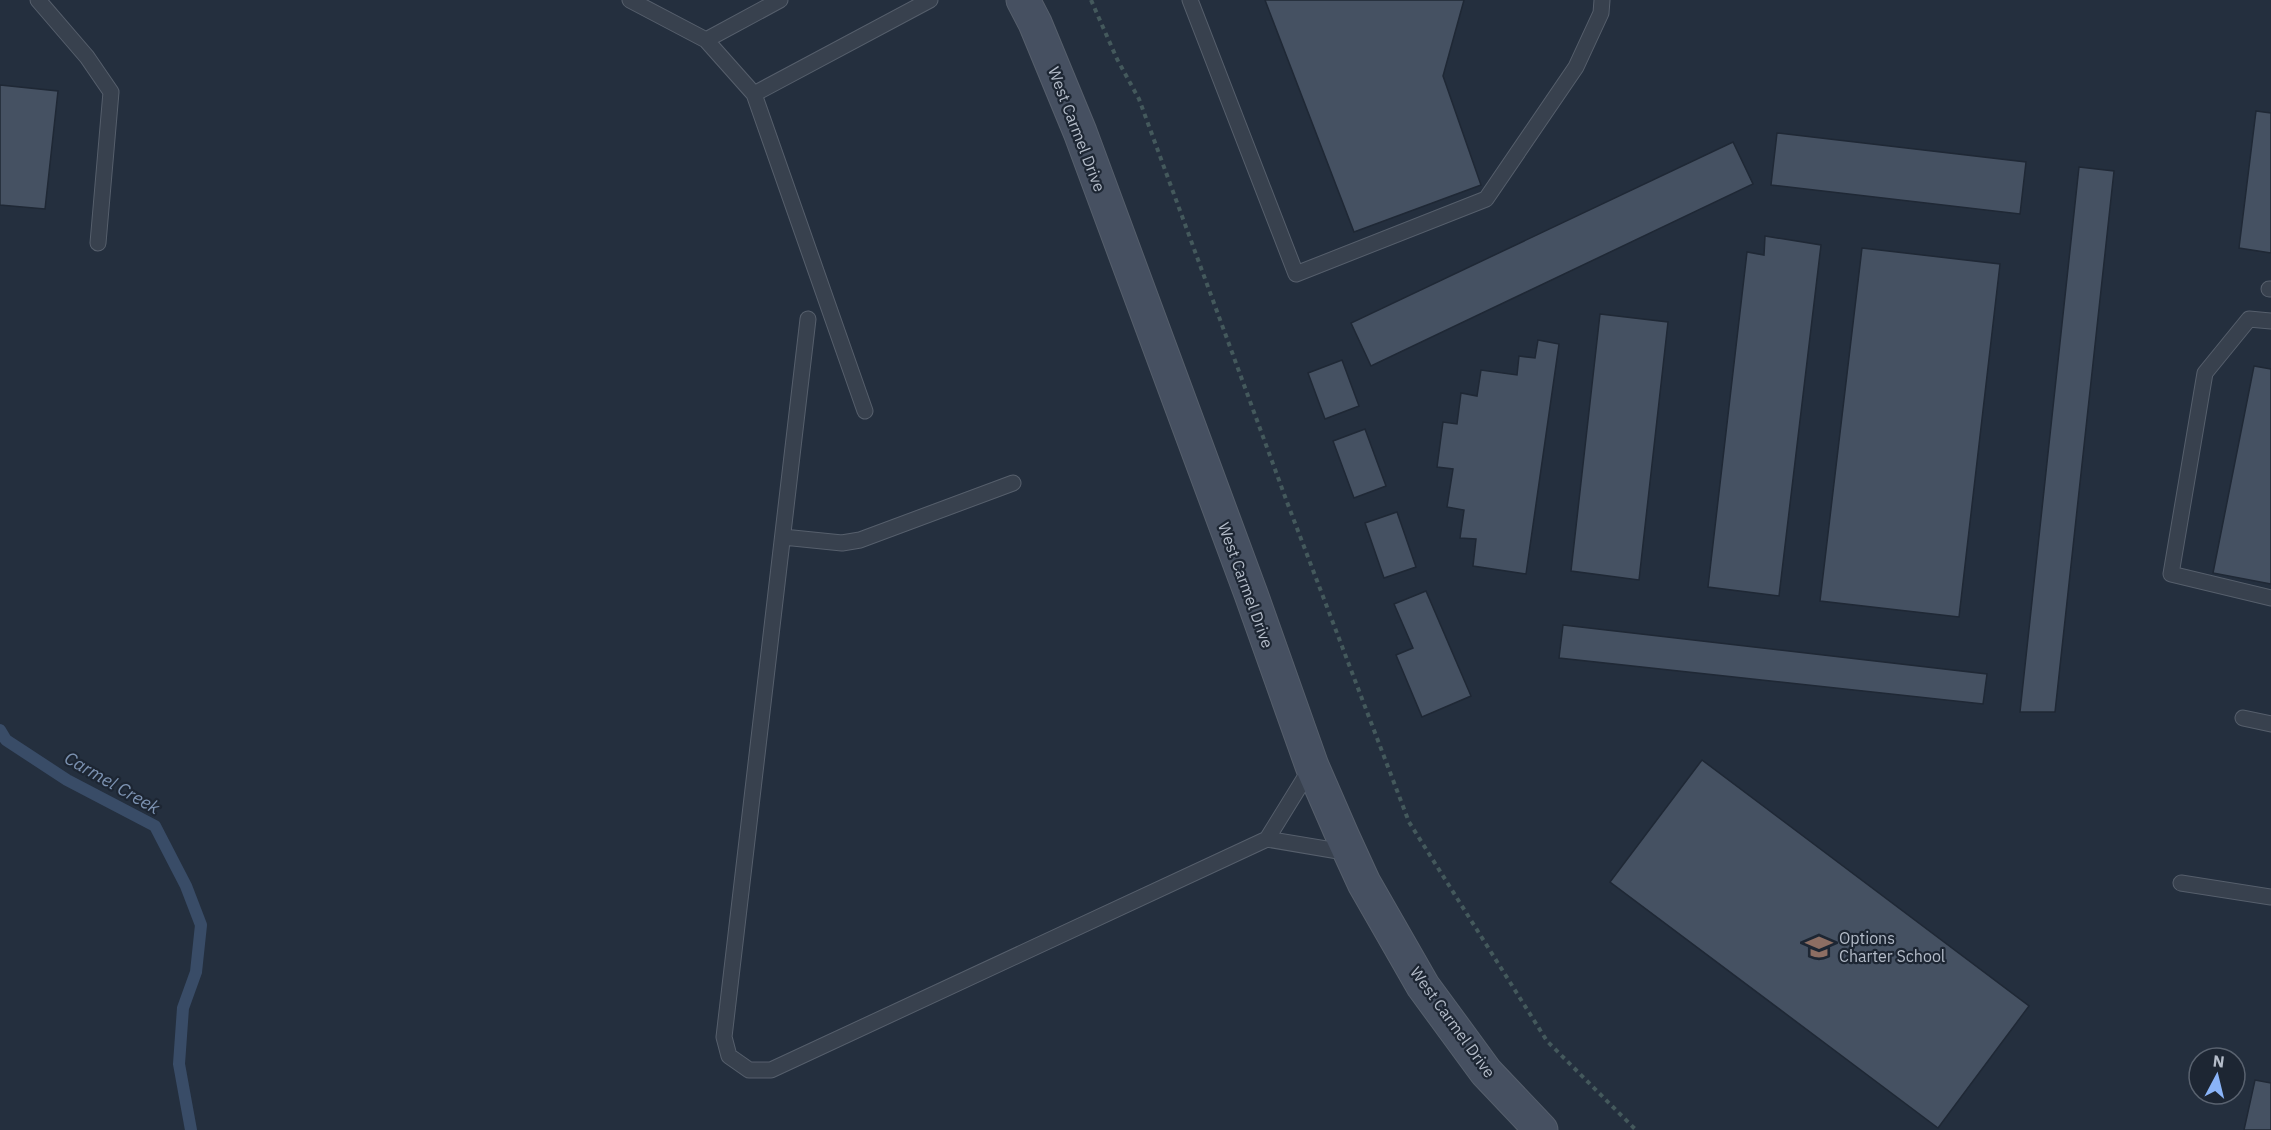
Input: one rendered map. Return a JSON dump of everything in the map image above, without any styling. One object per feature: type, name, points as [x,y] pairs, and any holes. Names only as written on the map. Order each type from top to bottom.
[{"type":"street","name":"West Carmel Drive","points":[[1023,0],[1035,23],[1080,132],[1251,594],[1312,766],[1350,853],[1364,883],[1424,986],[1486,1072],[1541,1130]]},
{"type":"lane","points":[[39,0],[87,57],[111,92],[98,243]]},
{"type":"lane","points":[[630,0],[706,40],[754,94],[865,411]]},
{"type":"lane","points":[[706,40],[780,0]]},
{"type":"lane","points":[[754,94],[930,0]]},
{"type":"lane","points":[[1190,0],[1296,274],[1486,199],[1576,67],[1601,12],[1602,0]]},
{"type":"lane","points":[[808,319],[724,1037],[729,1056],[749,1070],[771,1071],[1267,839],[1312,766]]},
{"type":"lane","points":[[2271,321],[2249,319],[2205,373],[2171,574],[2271,598]]},
{"type":"lane","points":[[783,537],[842,543],[860,540],[1014,483]]},
{"type":"lane","points":[[2243,718],[2271,724]]},
{"type":"lane","points":[[1267,839],[1350,853]]},
{"type":"lane","points":[[2181,882],[2271,897]]},
{"type":"path","points":[[1091,0],[1117,59],[1139,99],[1287,502],[1409,822],[1547,1041],[1636,1130]]},
{"type":"building","points":[[1265,0],[1464,0],[1443,76],[1481,185],[1354,232]]},
{"type":"building","points":[[0,85],[58,91],[45,209],[0,205]]},
{"type":"building","points":[[2256,111],[2271,113],[2271,253],[2239,248]]},
{"type":"building","points":[[1777,133],[2026,162],[2020,214],[1771,185]]},
{"type":"building","points":[[1733,142],[1753,184],[1371,366],[1351,323]]},
{"type":"building","points":[[2079,167],[2114,171],[2055,712],[2020,712]]},
{"type":"building","points":[[1765,236],[1821,245],[1779,596],[1708,587],[1747,252],[1764,255]]},
{"type":"building","points":[[1862,248],[2000,264],[1959,617],[1820,601]]},
{"type":"building","points":[[1600,314],[1668,322],[1639,580],[1571,571]]},
{"type":"building","points":[[1538,340],[1559,344],[1526,574],[1473,566],[1476,539],[1460,538],[1464,510],[1447,507],[1453,469],[1437,467],[1443,422],[1457,424],[1461,393],[1477,396],[1481,370],[1517,375],[1519,356],[1535,358]]},
{"type":"building","points":[[1342,360],[1359,406],[1325,419],[1308,373]]},
{"type":"building","points":[[2254,366],[2271,369],[2271,584],[2213,573]]},
{"type":"building","points":[[1365,429],[1386,486],[1354,498],[1333,441]]},
{"type":"building","points":[[1397,512],[1416,567],[1384,578],[1365,523]]},
{"type":"building","points":[[1426,591],[1471,696],[1422,717],[1396,655],[1413,648],[1394,604]]},
{"type":"building","points":[[1563,625],[1987,674],[1983,704],[1559,658]]},
{"type":"building","points":[[1702,760],[2029,1006],[1938,1128],[1610,882]]},
{"type":"building","points":[[2255,1080],[2271,1083],[2271,1130],[2244,1130]]},
{"type":"waterway","name":"Carmel Creek","points":[[0,730],[6,740],[67,780],[155,826],[186,886],[201,925],[196,972],[183,1008],[179,1064],[191,1130]]},
{"type":"place","name":"Options Charter School","points":[[1819,947]]}]
